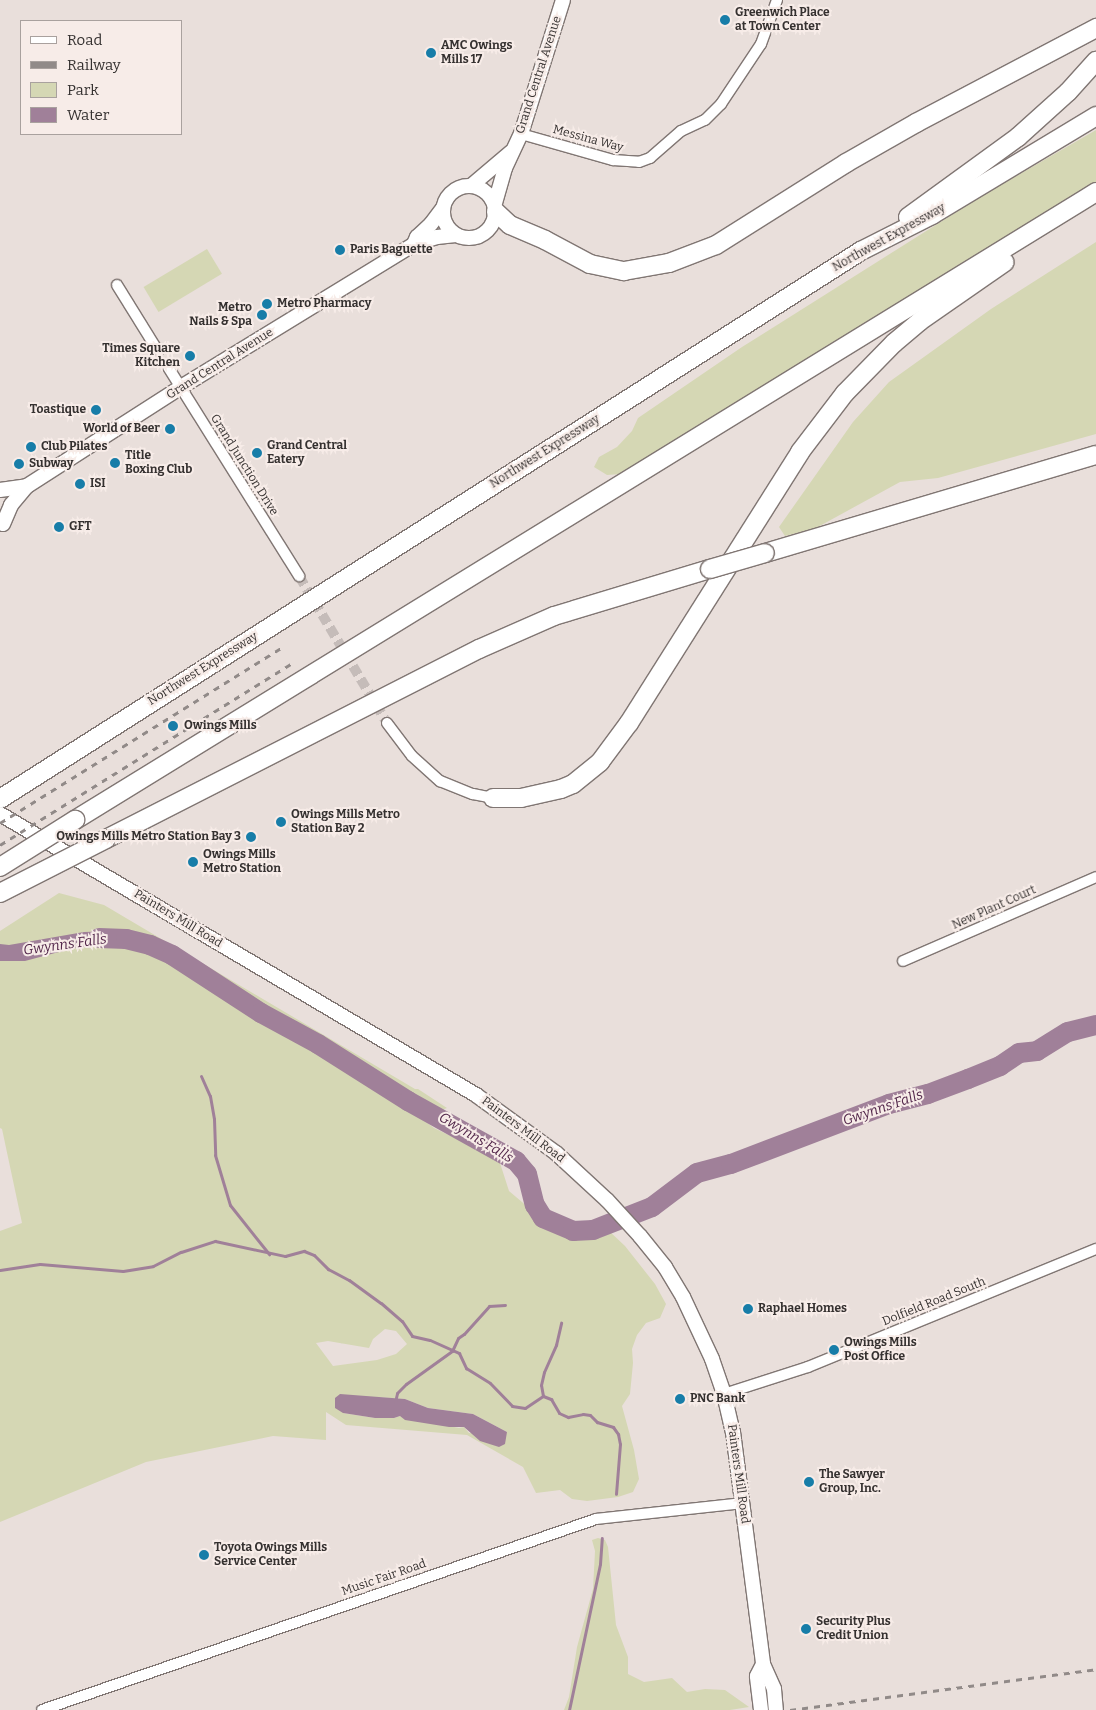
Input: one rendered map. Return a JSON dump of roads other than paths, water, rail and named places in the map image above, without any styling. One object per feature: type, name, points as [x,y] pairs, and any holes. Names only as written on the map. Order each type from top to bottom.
[{"type":"highway","points":[[495,208],[510,225],[545,240],[590,264],[624,271],[669,263],[716,245],[846,163],[1096,28]]},
{"type":"highway","points":[[861,251],[1018,137],[1068,92],[1096,61]]},
{"type":"highway","name":"Northwest Expressway","points":[[0,799],[861,251],[932,215],[1096,116]]},
{"type":"highway","points":[[0,866],[1096,192]]},
{"type":"highway","points":[[493,798],[521,798],[561,789],[573,784],[600,762],[629,723],[800,452],[845,392],[894,343],[920,321],[1096,202]]},
{"type":"highway","points":[[0,893],[479,649],[554,616],[1096,455]]},
{"type":"highway","points":[[958,496],[1096,468]]},
{"type":"main road","name":"Grand Central Avenue","points":[[2,530],[11,506],[27,486],[414,244],[437,237],[456,235],[469,238],[486,232],[494,220],[495,208],[513,150],[521,134],[563,0]]},
{"type":"main road","name":"Grand Central Avenue","points":[[414,244],[417,237],[431,224],[443,208],[451,192],[458,187],[472,185],[513,150]]},
{"type":"main road","points":[[472,185],[484,189],[495,208]]},
{"type":"main road","points":[[443,208],[446,225],[456,235]]},
{"type":"main road","name":"Grand Central Avenue","points":[[0,490],[27,486]]},
{"type":"main road","name":"Grand Central Avenue","points":[[0,509],[2,530]]},
{"type":"main road","name":"Painters Mill Road","points":[[0,814],[476,1096],[556,1153],[607,1200],[640,1236],[664,1267],[683,1297],[712,1359],[724,1394],[733,1432],[763,1664],[774,1689],[776,1710]]},
{"type":"main road","name":"Painters Mill Road","points":[[761,1710],[757,1676],[763,1664]]},
{"type":"street","name":"Messina Way","points":[[521,134],[613,160],[640,162],[650,158],[681,131],[705,120],[721,104],[761,44],[777,0]]},
{"type":"street","points":[[117,285],[156,348]]},
{"type":"street","name":"Grand Junction Drive","points":[[168,367],[299,576]]},
{"type":"street","points":[[386,723],[412,756],[440,781],[473,794],[493,798]]},
{"type":"street","name":"New Plant Court","points":[[903,961],[1096,877]]},
{"type":"street","name":"Dolfield Road South","points":[[724,1394],[791,1374],[1096,1249]]},
{"type":"street","name":"Music Fair Road","points":[[42,1710],[596,1519],[743,1504]]},
{"type":"water","name":"Gwynns Falls","points":[[117,931],[123,934],[126,939],[117,944],[100,944],[70,949],[25,961],[0,961],[0,944],[9,945],[84,932]]},
{"type":"water","points":[[340,1394],[405,1399],[428,1408],[473,1414],[507,1432],[505,1444],[499,1447],[480,1441],[464,1427],[449,1427],[405,1420],[400,1416],[394,1418],[375,1418],[343,1413],[335,1408],[335,1398]]},
{"type":"waterway","name":"Gwynns Falls","points":[[99,938],[126,939],[150,945],[172,955],[261,1013],[318,1044],[408,1101],[516,1161],[527,1174],[535,1205],[543,1218],[573,1231],[593,1230],[652,1207],[697,1173],[731,1164],[889,1104],[928,1094],[1000,1066],[1019,1053],[1037,1051],[1068,1032],[1096,1025]]},
{"type":"waterway","points":[[201,1076],[210,1096],[214,1119],[215,1155],[230,1205],[269,1254]]},
{"type":"waterway","points":[[0,1270],[40,1264],[123,1271],[153,1266],[181,1252],[215,1241],[285,1256],[304,1251],[314,1255],[328,1269],[349,1280],[381,1303],[402,1321],[412,1336],[430,1340],[459,1353],[466,1368],[490,1383],[512,1406],[525,1408],[543,1396],[551,1399],[559,1413],[568,1417],[583,1414],[590,1415],[597,1422],[613,1427],[618,1434],[620,1444],[616,1494]]},
{"type":"waterway","points":[[395,1402],[397,1393],[406,1384],[452,1351],[458,1338],[464,1334],[489,1306],[505,1305]]},
{"type":"waterway","points":[[543,1396],[541,1385],[544,1372],[556,1345],[561,1323]]},
{"type":"waterway","points":[[569,1710],[600,1564],[602,1538]]},
{"type":"tunnel","points":[[156,348],[168,367]]},
{"type":"tunnel","points":[[299,576],[387,723]]},
{"type":"railway","points":[[0,823],[283,647]]},
{"type":"railway","points":[[0,845],[292,663]]},
{"type":"railway","points":[[790,1710],[1096,1669]]},
{"type":"place","name":"Greenwich Place at Town Center","points":[[725,20]]},
{"type":"place","name":"AMC Owings Mills 17","points":[[431,53]]},
{"type":"place","name":"Paris Baguette","points":[[340,250]]},
{"type":"place","name":"Metro Pharmacy","points":[[267,304]]},
{"type":"place","name":"Metro Nails & Spa","points":[[262,315]]},
{"type":"place","name":"Times Square Kitchen","points":[[190,356]]},
{"type":"place","name":"Toastique","points":[[96,410]]},
{"type":"place","name":"World of Beer","points":[[170,429]]},
{"type":"place","name":"Club Pilates","points":[[31,447]]},
{"type":"place","name":"Grand Central Eatery","points":[[257,453]]},
{"type":"place","name":"Title Boxing Club","points":[[115,463]]},
{"type":"place","name":"Subway","points":[[19,464]]},
{"type":"place","name":"ISI","points":[[80,484]]},
{"type":"place","name":"GFT","points":[[59,527]]},
{"type":"place","name":"Owings Mills","points":[[173,726]]},
{"type":"place","name":"Owings Mills Metro Station Bay 2","points":[[281,822]]},
{"type":"place","name":"Owings Mills Metro Station Bay 3","points":[[251,837]]},
{"type":"place","name":"Owings Mills Metro Station","points":[[193,862]]},
{"type":"place","name":"Raphael Homes","points":[[748,1309]]},
{"type":"place","name":"Owings Mills Post Office","points":[[834,1350]]},
{"type":"place","name":"PNC Bank","points":[[680,1399]]},
{"type":"place","name":"The Sawyer Group, Inc.","points":[[809,1482]]},
{"type":"place","name":"Toyota Owings Mills Service Center","points":[[204,1555]]},
{"type":"place","name":"Security Plus Credit Union","points":[[806,1629]]}]
